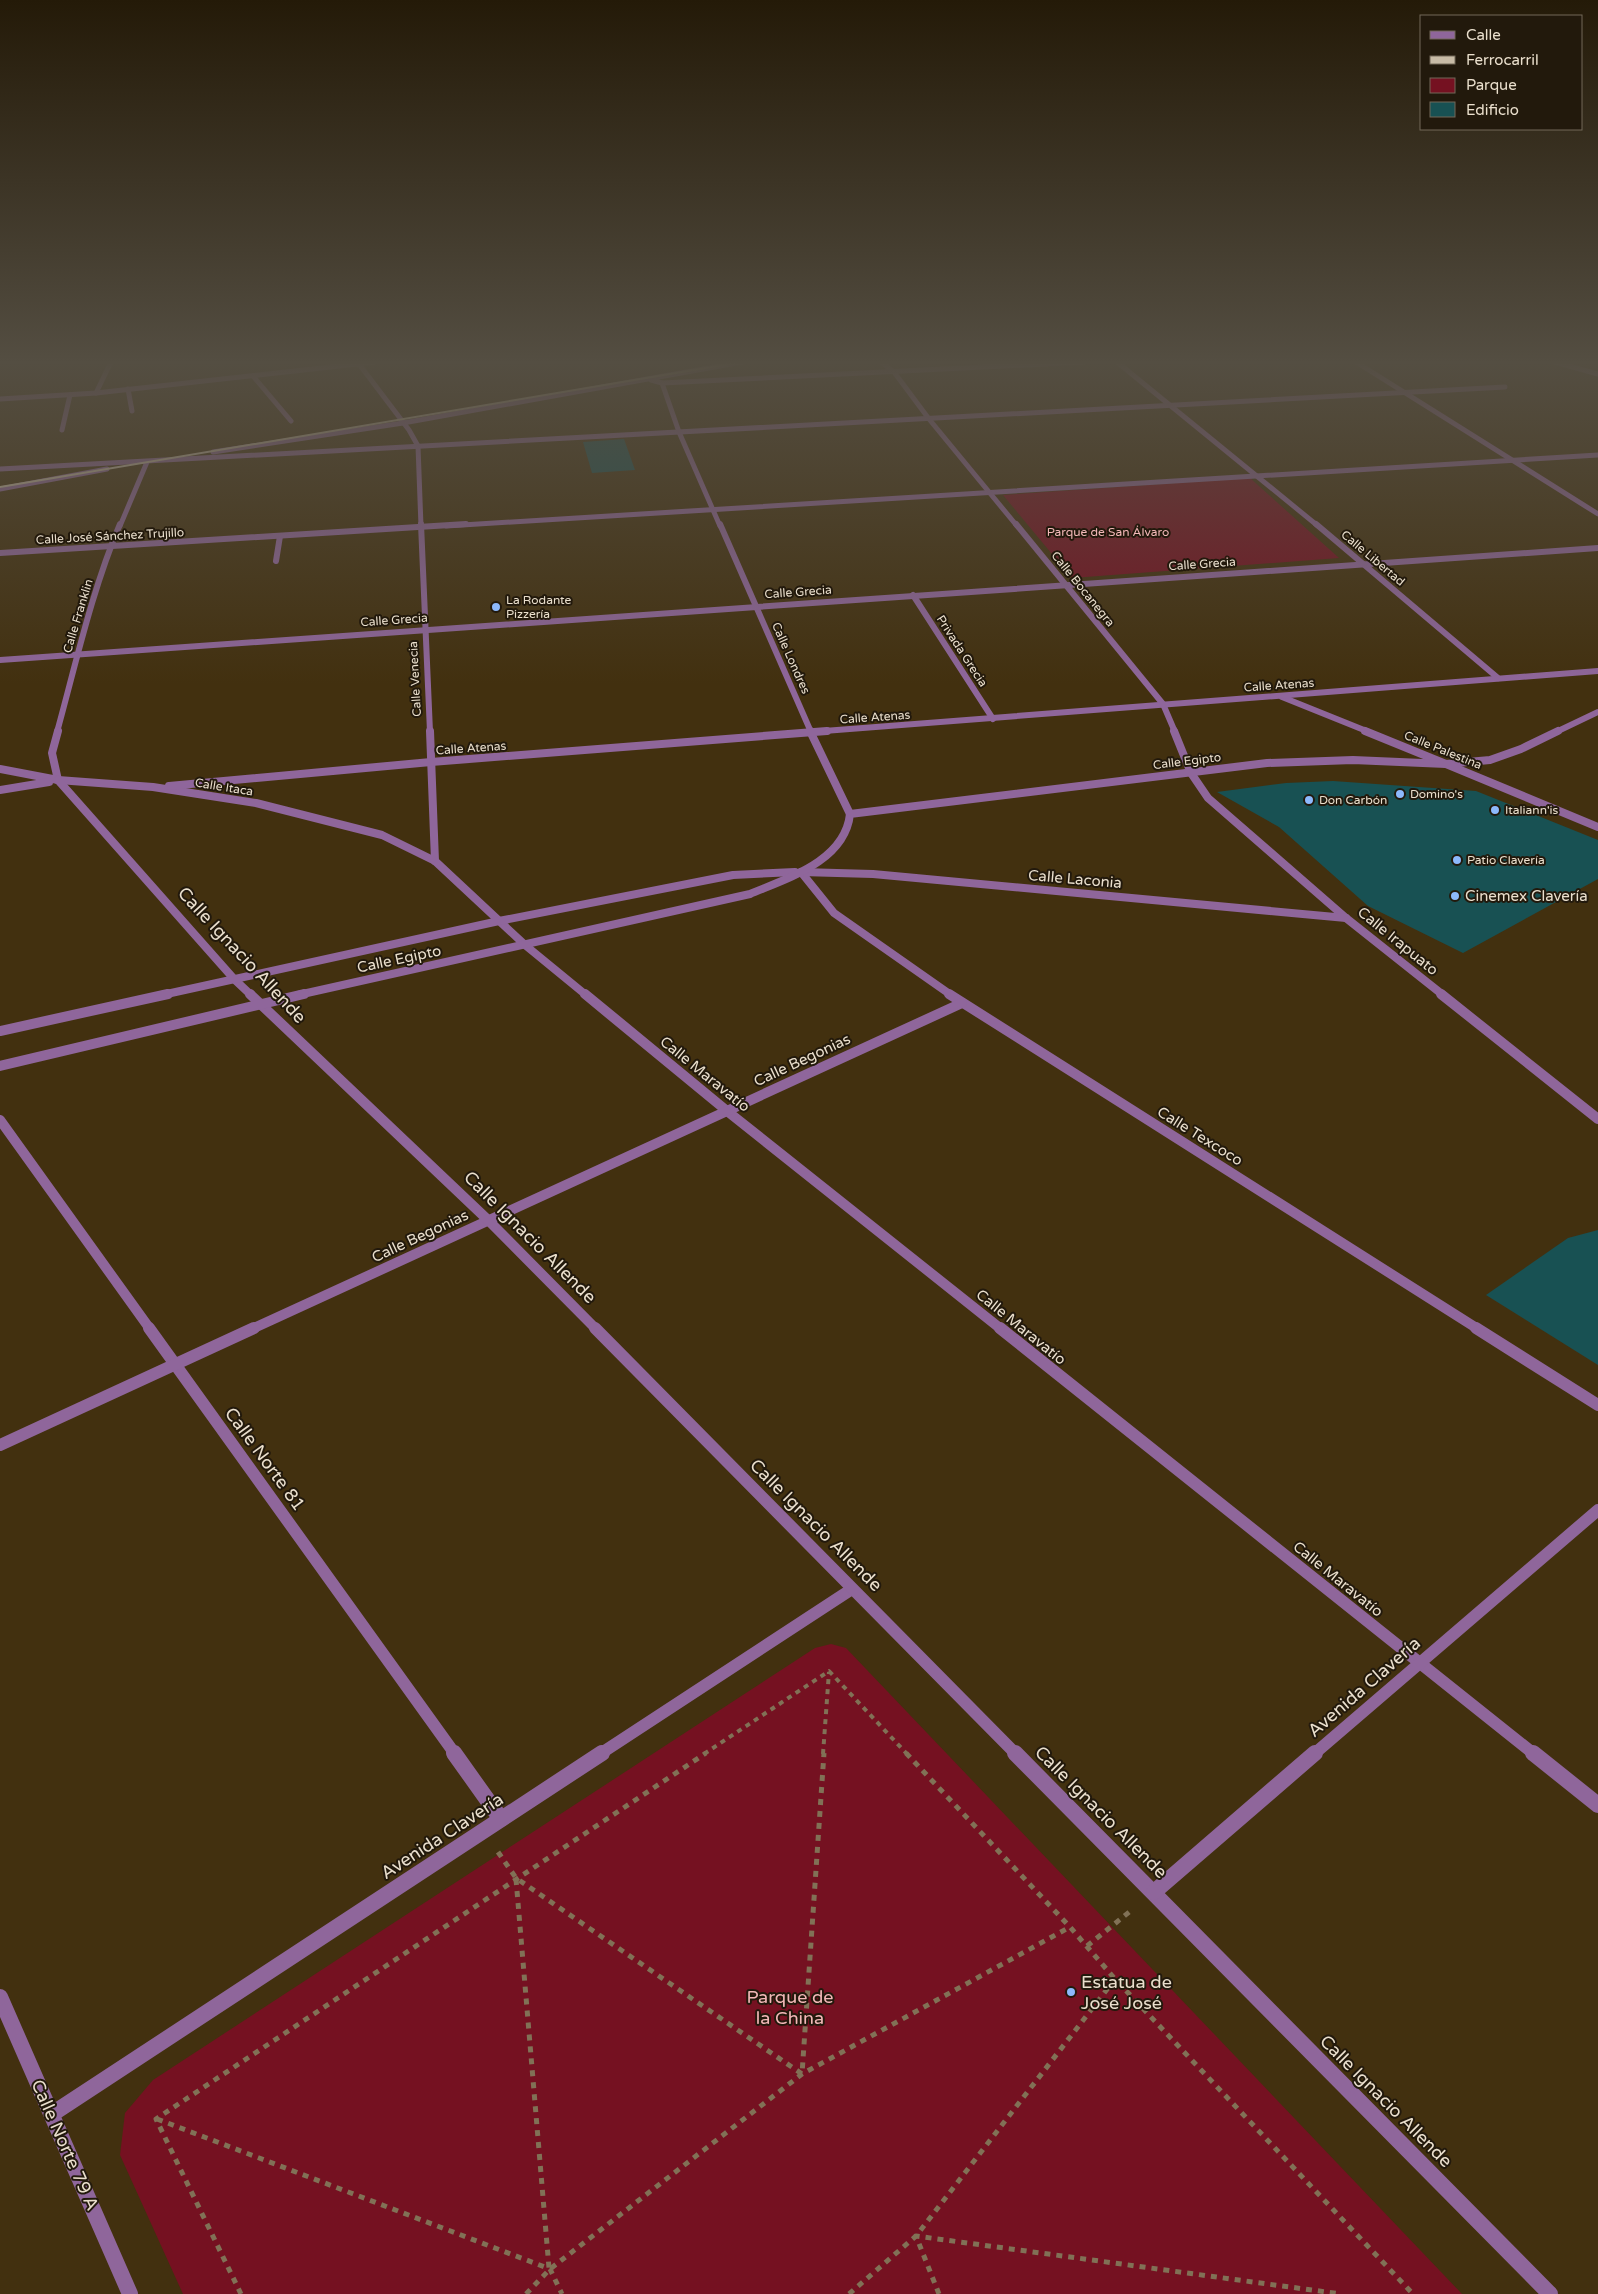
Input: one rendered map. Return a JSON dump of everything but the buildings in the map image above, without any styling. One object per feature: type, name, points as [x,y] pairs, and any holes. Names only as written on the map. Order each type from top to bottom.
[{"type":"street","points":[[0,489],[109,469]]},
{"type":"street","name":"Calle Franklin","points":[[58,780],[52,753],[78,655],[111,546],[144,469]]},
{"type":"street","name":"Calle Venecia","points":[[419,469],[435,861]]},
{"type":"street","name":"Calle Londres","points":[[695,469],[811,732],[850,814]]},
{"type":"street","name":"Calle Bocanegra","points":[[970,469],[1163,704],[1191,773]]},
{"type":"street","name":"Calle Libertad","points":[[1246,469],[1365,564],[1498,678]]},
{"type":"street","name":"Calle José Sánchez Trujillo","points":[[0,552],[1367,469]]},
{"type":"street","points":[[1526,469],[1598,514]]},
{"type":"street","points":[[276,561],[280,536]]},
{"type":"street","name":"Calle Grecia","points":[[0,660],[1598,548]]},
{"type":"street","name":"Privada Grecia","points":[[913,595],[993,719]]},
{"type":"street","name":"Calle Atenas","points":[[154,787],[431,762],[1598,671]]},
{"type":"street","name":"Calle Palestina","points":[[1278,696],[1598,827]]},
{"type":"street","name":"Calle Egipto","points":[[0,1066],[259,1004],[750,894],[801,872],[842,841],[848,829],[850,814],[1286,762],[1354,760],[1446,764],[1490,760],[1521,749],[1598,712]]},
{"type":"street","name":"Calle Itaca","points":[[0,769],[58,780],[154,787],[256,803],[382,835],[435,861]]},
{"type":"street","name":"Calle Irapuato","points":[[1191,773],[1208,798],[1346,918],[1598,1119]]},
{"type":"street","points":[[0,790],[58,780]]},
{"type":"street","name":"Calle Ignacio Allende","points":[[58,780],[234,979],[489,1221],[1550,2294]]},
{"type":"street","name":"Calle Maravatío","points":[[435,861],[525,945],[727,1112],[1598,1804]]},
{"type":"street","name":"Calle Egipto","points":[[0,1031],[500,921],[733,875],[801,872]]},
{"type":"street","name":"Calle Laconia","points":[[801,872],[873,874],[1346,918]]},
{"type":"street","name":"Calle Texcoco","points":[[801,872],[834,913],[962,1003],[1598,1405]]},
{"type":"street","name":"Calle Begonias","points":[[0,1445],[962,1003]]},
{"type":"street","name":"Calle Norte 81","points":[[0,1120],[501,1819]]},
{"type":"street","name":"Avenida Clavería","points":[[1154,1892],[1598,1510]]},
{"type":"street","name":"Avenida Clavería","points":[[52,2114],[852,1589]]},
{"type":"street","name":"Calle Norte 79 A","points":[[0,1997],[130,2294]]},
{"type":"path","points":[[156,2119],[829,1671]]},
{"type":"path","points":[[829,1671],[1070,1927],[1115,1979],[1413,2294]]},
{"type":"path","points":[[802,2074],[829,1671]]},
{"type":"path","points":[[484,1831],[516,1878],[802,2074]]},
{"type":"path","points":[[516,1878],[550,2269],[562,2294]]},
{"type":"path","points":[[1087,1946],[1154,1892]]},
{"type":"path","points":[[526,2294],[550,2269],[802,2074],[1070,1927]]},
{"type":"path","points":[[849,2294],[916,2236],[1115,1979]]},
{"type":"path","points":[[156,2119],[550,2269]]},
{"type":"path","points":[[156,2119],[241,2294]]},
{"type":"path","points":[[916,2236],[939,2294]]},
{"type":"path","points":[[916,2236],[1340,2294]]},
{"type":"green space","name":"Parque de San Álvaro","points":[[1250,478],[1339,558],[1072,578],[1003,495]]},
{"type":"green space","name":"Parque de la China","points":[[831,1644],[846,1648],[1462,2294],[183,2294],[120,2155],[125,2113],[153,2080],[815,1648]]},
{"type":"railway","points":[[0,487],[106,469]]},
{"type":"place","name":"La Rodante Pizzería","points":[[496,607]]},
{"type":"place","name":"Domino's","points":[[1400,794]]},
{"type":"place","name":"Don Carbón","points":[[1309,800]]},
{"type":"place","name":"Italiann'is","points":[[1495,810]]},
{"type":"place","name":"Patio Clavería","points":[[1457,860]]},
{"type":"place","name":"Cinemex Clavería","points":[[1455,896]]},
{"type":"place","name":"Estatua de José José","points":[[1071,1992]]}]
